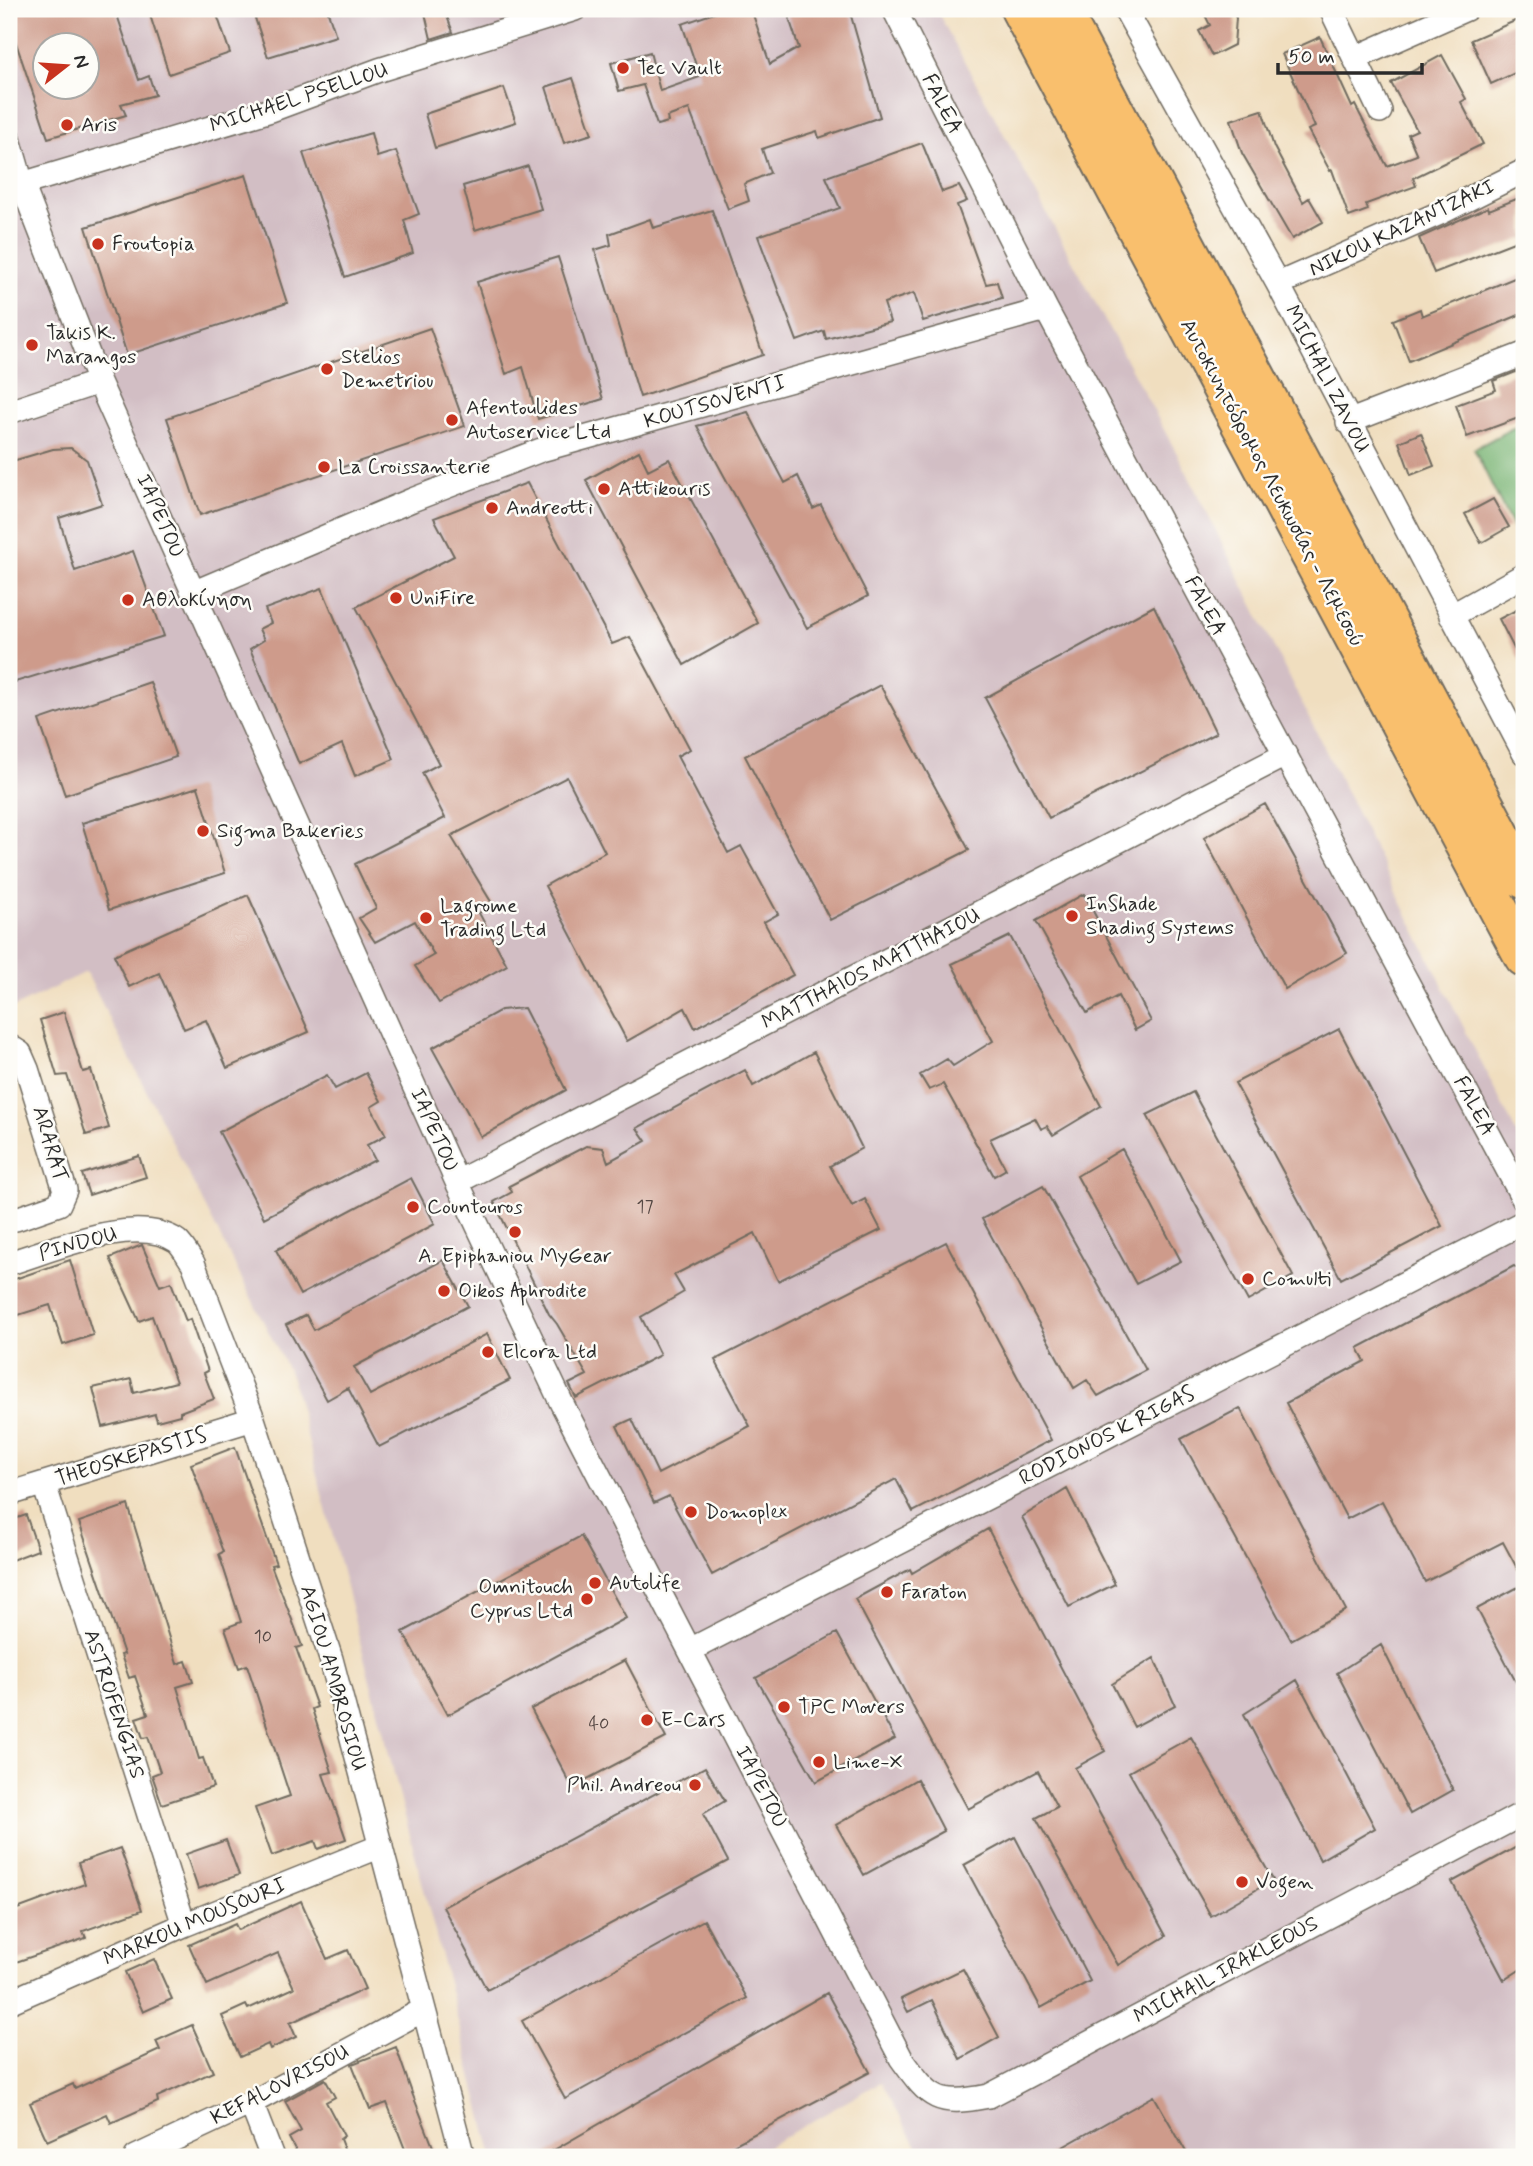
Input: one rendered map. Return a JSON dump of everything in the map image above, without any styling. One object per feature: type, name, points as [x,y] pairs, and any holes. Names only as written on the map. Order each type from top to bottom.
[{"type":"highway","points":[[1000,9],[1238,439],[1311,557]]},
{"type":"highway","name":"Αυτοκινητόδρομος Λευκωσίας - Λεμεσού","points":[[1020,9],[1524,957]]},
{"type":"highway","name":"Αυτοκινητόδρομος Λευκωσίας - Λεμεσού","points":[[1060,9],[1524,879]]},
{"type":"street","name":"MICHAEL PSELLOU","points":[[22,184],[271,110],[379,71],[575,9]]},
{"type":"street","name":"FALEA","points":[[894,9],[1046,310],[1524,1200]]},
{"type":"street","name":"MICHALI ZAVOU","points":[[1125,9],[1278,285],[1524,753]]},
{"type":"street","points":[[1331,9],[1380,111]]},
{"type":"street","points":[[1354,58],[1466,9]]},
{"type":"street","name":"IAPETOU","points":[[9,139],[22,184],[99,382],[457,1182],[562,1404],[901,2058],[923,2090]]},
{"type":"street","name":"NIKOU KAZANTZAKI","points":[[1278,285],[1440,213],[1524,171]]},
{"type":"street","name":"KOUTSOVENTI","points":[[195,593],[412,500],[541,450],[1046,310]]},
{"type":"street","points":[[1348,422],[1524,354]]},
{"type":"street","points":[[9,412],[99,382]]},
{"type":"street","points":[[1451,616],[1524,575]]},
{"type":"street","name":"MATTHAIOS MATTHAIOU","points":[[457,1182],[1285,755]]},
{"type":"street","name":"ARARAT","points":[[9,1046],[20,1053],[27,1069],[65,1190],[59,1204],[16,1219]]},
{"type":"street","name":"RODIONOS K RIGAS","points":[[690,1650],[1524,1222]]},
{"type":"street","name":"PINDOU","points":[[9,1263],[114,1232],[148,1230]]},
{"type":"street","name":"AGIOU AMBROSIOU","points":[[148,1230],[178,1242],[193,1263],[253,1419],[331,1659],[463,2157]]},
{"type":"street","name":"THEOSKEPASTIS","points":[[9,1494],[253,1419]]},
{"type":"street","name":"ASTROFENGIAS","points":[[44,1484],[184,1925]]},
{"type":"street","name":"MICHAIL IRAKLEOUS","points":[[923,2090],[954,2103],[989,2096],[1524,1812]]},
{"type":"street","name":"MARKOU MOUSOURI","points":[[9,2002],[184,1925],[382,1846]]},
{"type":"street","name":"KEFALOVRISOU","points":[[136,2157],[251,2103],[423,2010]]},
{"type":"street","points":[[251,2103],[272,2157]]},
{"type":"shaded area","points":[[9,9],[936,9],[1181,461],[1524,1148],[1524,2157],[923,2157],[881,2082],[749,2157],[493,2157],[292,1378],[86,972],[9,1010]]},
{"type":"green space","points":[[1524,422],[1524,547],[1523,548],[1474,449]]},
{"type":"building","points":[[9,9],[115,9],[139,80],[149,76],[155,95],[121,104],[126,115],[48,138],[36,102],[102,102],[102,32],[32,32],[32,90],[9,22]]},
{"type":"building","points":[[148,9],[215,9],[230,53],[169,74]]},
{"type":"building","points":[[252,9],[327,9],[336,36],[268,57]]},
{"type":"building","points":[[424,9],[444,9],[453,32],[431,39]]},
{"type":"building","points":[[726,9],[751,9],[770,64],[799,48],[786,9],[849,9],[880,117],[819,138],[817,131],[762,149],[770,173],[744,184],[749,201],[728,209],[689,109],[667,117],[668,122],[657,125],[643,85],[619,91],[611,63],[650,52],[660,91],[700,77],[682,24]]},
{"type":"building","points":[[1202,9],[1232,9],[1236,18],[1234,45],[1212,56],[1199,31],[1210,25]]},
{"type":"building","points":[[1524,17],[1524,69],[1491,84],[1471,40]]},
{"type":"building","points":[[1320,37],[1352,107],[1355,105],[1387,166],[1417,155],[1408,134],[1417,130],[1391,83],[1442,55],[1466,99],[1461,102],[1483,144],[1413,178],[1416,186],[1366,204],[1368,210],[1349,217],[1332,170],[1330,171],[1308,130],[1315,127],[1282,54]]},
{"type":"building","points":[[573,78],[592,134],[564,143],[546,87]]},
{"type":"building","points":[[504,88],[516,122],[435,148],[425,114]]},
{"type":"building","points":[[1262,110],[1274,147],[1303,202],[1309,198],[1323,222],[1292,239],[1242,153],[1231,120]]},
{"type":"building","points":[[371,133],[377,157],[396,151],[419,214],[404,220],[413,253],[345,277],[303,153]]},
{"type":"building","points":[[922,143],[942,192],[959,186],[967,201],[957,205],[986,284],[997,282],[1002,298],[923,321],[914,293],[884,303],[890,322],[826,339],[824,331],[797,341],[758,236],[840,208],[826,177]]},
{"type":"building","points":[[528,166],[541,209],[475,230],[463,186]]},
{"type":"building","points":[[246,175],[287,303],[127,355],[86,227]]},
{"type":"building","points":[[1524,196],[1524,238],[1434,273],[1419,238],[1488,207],[1489,210]]},
{"type":"building","points":[[712,210],[763,355],[640,397],[595,250],[611,245],[609,234],[650,219],[653,228]]},
{"type":"building","points":[[558,257],[603,399],[538,419],[523,367],[506,374],[477,282]]},
{"type":"building","points":[[1524,274],[1524,313],[1409,361],[1393,320],[1420,309],[1422,316]]},
{"type":"building","points":[[430,328],[465,426],[200,515],[167,418]]},
{"type":"building","points":[[1521,370],[1524,382],[1524,416],[1467,437],[1456,405],[1496,390],[1493,381]]},
{"type":"building","points":[[748,412],[785,483],[798,476],[813,509],[821,505],[868,596],[807,628],[697,426]]},
{"type":"building","points":[[1421,433],[1434,466],[1411,475],[1399,442]]},
{"type":"building","points":[[71,448],[87,460],[102,504],[59,518],[75,571],[133,551],[164,636],[9,684],[9,462],[53,449]]},
{"type":"building","points":[[639,451],[648,470],[669,459],[758,623],[684,665],[586,480]]},
{"type":"building","points":[[527,483],[612,644],[630,637],[690,749],[677,756],[728,853],[741,846],[778,914],[764,922],[793,975],[695,1028],[685,1008],[627,1041],[545,886],[605,852],[567,777],[451,836],[493,905],[479,913],[507,965],[439,1003],[415,966],[434,955],[415,921],[375,942],[359,918],[376,908],[355,864],[445,818],[422,773],[439,764],[356,607],[454,556],[434,518]]},
{"type":"building","points":[[1493,499],[1509,527],[1481,543],[1465,514]]},
{"type":"building","points":[[322,588],[394,759],[355,776],[342,744],[299,764],[250,649],[264,640],[259,629],[271,623],[265,609]]},
{"type":"building","points":[[1154,606],[1216,733],[1049,818],[985,698]]},
{"type":"building","points":[[1524,606],[1524,668],[1499,619]]},
{"type":"building","points":[[150,682],[176,757],[65,795],[39,720]]},
{"type":"building","points":[[880,685],[969,850],[830,920],[745,756]]},
{"type":"building","points":[[198,787],[225,873],[109,910],[82,823]]},
{"type":"building","points":[[1265,804],[1347,953],[1285,989],[1204,838]]},
{"type":"building","points":[[1084,894],[1151,1021],[1135,1030],[1118,996],[1087,1013],[1036,921]]},
{"type":"building","points":[[248,895],[309,1032],[227,1068],[206,1020],[184,1029],[159,973],[129,987],[114,955]]},
{"type":"building","points":[[1010,936],[1101,1106],[1053,1135],[1047,1126],[1041,1129],[1035,1118],[990,1139],[1006,1169],[994,1176],[943,1084],[929,1090],[920,1075],[947,1059],[953,1066],[993,1041],[952,964]]},
{"type":"building","points":[[524,1008],[566,1090],[481,1137],[432,1048],[501,1010]]},
{"type":"building","points":[[64,1012],[83,1072],[91,1070],[109,1128],[86,1135],[67,1075],[57,1076],[40,1020]]},
{"type":"building","points":[[1339,1029],[1442,1226],[1341,1279],[1235,1083]]},
{"type":"building","points":[[814,1052],[862,1148],[830,1166],[852,1206],[865,1199],[881,1230],[778,1281],[755,1233],[674,1275],[684,1292],[641,1317],[660,1355],[576,1398],[569,1384],[587,1375],[549,1314],[494,1202],[512,1192],[509,1186],[586,1146],[603,1148],[608,1162],[646,1141],[637,1128],[745,1070],[753,1086]]},
{"type":"building","points":[[366,1073],[381,1101],[371,1107],[386,1135],[367,1145],[375,1160],[264,1218],[219,1132],[327,1075],[335,1089]]},
{"type":"building","points":[[1193,1092],[1293,1276],[1248,1301],[1147,1115]]},
{"type":"building","points":[[1122,1149],[1181,1261],[1136,1284],[1077,1176]]},
{"type":"building","points":[[139,1156],[146,1177],[89,1195],[82,1174]]},
{"type":"building","points":[[411,1178],[435,1224],[300,1295],[276,1250]]},
{"type":"building","points":[[1043,1186],[1146,1370],[1098,1396],[1087,1380],[1074,1388],[982,1219]]},
{"type":"building","points":[[946,1242],[1051,1440],[913,1512],[896,1479],[712,1575],[669,1496],[654,1503],[617,1426],[632,1419],[658,1474],[750,1426],[715,1360]]},
{"type":"building","points":[[142,1245],[160,1286],[171,1282],[186,1321],[190,1319],[208,1371],[204,1373],[214,1399],[180,1412],[180,1415],[157,1421],[155,1414],[103,1427],[93,1388],[131,1379],[134,1393],[176,1382],[152,1316],[139,1321],[110,1258]]},
{"type":"building","points":[[70,1260],[93,1335],[63,1345],[50,1305],[9,1318],[9,1281]]},
{"type":"building","points":[[443,1260],[468,1306],[354,1367],[370,1395],[487,1334],[510,1380],[379,1447],[348,1388],[327,1400],[286,1325],[306,1315],[314,1330]]},
{"type":"building","points":[[1514,1266],[1524,1272],[1524,1581],[1503,1542],[1425,1582],[1382,1501],[1347,1519],[1286,1403],[1365,1361],[1358,1348]]},
{"type":"building","points":[[1240,1408],[1346,1610],[1291,1640],[1181,1439]]},
{"type":"building","points":[[235,1447],[276,1564],[271,1565],[302,1646],[296,1648],[317,1707],[312,1709],[332,1772],[323,1774],[346,1839],[318,1849],[315,1841],[272,1856],[255,1808],[290,1796],[247,1665],[239,1668],[225,1628],[241,1622],[219,1554],[223,1552],[191,1464]]},
{"type":"building","points":[[1067,1489],[1115,1584],[1069,1607],[1022,1517]]},
{"type":"building","points":[[128,1505],[177,1664],[186,1661],[193,1682],[177,1687],[199,1759],[203,1758],[213,1787],[162,1804],[152,1775],[160,1772],[148,1737],[143,1738],[136,1718],[148,1714],[135,1676],[129,1678],[121,1655],[124,1654],[79,1522]]},
{"type":"building","points":[[26,1515],[38,1550],[9,1561],[9,1521]]},
{"type":"building","points":[[988,1529],[1105,1751],[1075,1768],[1166,1936],[1118,1965],[1036,1818],[1057,1807],[1038,1771],[968,1809],[855,1599],[910,1569],[912,1573]]},
{"type":"building","points":[[581,1536],[626,1618],[448,1715],[403,1632]]},
{"type":"building","points":[[1524,1584],[1524,1697],[1477,1609]]},
{"type":"building","points":[[837,1633],[895,1739],[816,1782],[756,1678]]},
{"type":"building","points":[[1381,1645],[1453,1790],[1410,1814],[1337,1673]]},
{"type":"building","points":[[1154,1658],[1175,1705],[1134,1727],[1112,1684]]},
{"type":"building","points":[[625,1660],[666,1738],[572,1787],[531,1709]]},
{"type":"building","points":[[1297,1680],[1375,1828],[1320,1860],[1244,1714]]},
{"type":"building","points":[[1191,1737],[1273,1880],[1211,1916],[1129,1772]]},
{"type":"building","points":[[705,1767],[725,1801],[703,1814],[728,1861],[487,1990],[443,1907]]},
{"type":"building","points":[[917,1779],[944,1831],[864,1875],[836,1825]]},
{"type":"building","points":[[1015,1837],[1090,1981],[1041,2008],[964,1865]]},
{"type":"building","points":[[226,1840],[239,1875],[198,1889],[186,1854]]},
{"type":"building","points":[[1524,1843],[1524,1967],[1504,1980],[1452,1882]]},
{"type":"building","points":[[120,1848],[142,1910],[83,1931],[86,1938],[16,1962],[9,1945],[9,1912],[85,1884],[78,1863]]},
{"type":"building","points":[[301,1901],[327,1959],[348,1950],[365,1989],[290,2023],[296,2037],[270,2049],[268,2044],[240,2057],[222,2016],[246,2005],[248,2009],[294,1988],[278,1953],[207,1985],[189,1945],[235,1924],[238,1930]]},
{"type":"building","points":[[704,1920],[747,1998],[565,2099],[522,2021]]},
{"type":"building","points":[[154,1959],[172,1999],[143,2012],[125,1972]]},
{"type":"building","points":[[963,1969],[999,2037],[960,2059],[932,2000],[908,2012],[901,1999]]},
{"type":"building","points":[[827,1993],[870,2072],[711,2157],[542,2157]]},
{"type":"building","points":[[192,2025],[213,2072],[157,2097],[158,2102],[111,2123],[107,2114],[47,2141],[30,2103],[73,2084],[75,2089],[160,2050],[156,2041]]},
{"type":"building","points":[[396,2047],[437,2157],[408,2157],[387,2103],[370,2109],[352,2064]]},
{"type":"building","points":[[325,2079],[335,2097],[326,2102],[344,2136],[340,2139],[347,2157],[299,2157],[289,2138],[301,2131],[285,2101]]},
{"type":"building","points":[[1154,2096],[1189,2157],[1045,2157]]},
{"type":"place","name":"Tec Vault","points":[[623,68]]},
{"type":"place","name":"Aris","points":[[67,125]]},
{"type":"place","name":"Froutopia","points":[[98,244]]},
{"type":"place","name":"Takis K. Marangos","points":[[32,345]]},
{"type":"place","name":"Stelios Demetriou","points":[[327,369]]},
{"type":"place","name":"Afentoulides Autoservice Ltd","points":[[452,420]]},
{"type":"place","name":"La Croissanterie","points":[[324,467]]},
{"type":"place","name":"Attikouris","points":[[604,489]]},
{"type":"place","name":"Andreotti","points":[[492,508]]},
{"type":"place","name":"UniFire","points":[[396,598]]},
{"type":"place","name":"Αθλοκίνηση","points":[[128,600]]},
{"type":"place","name":"Sigma Bakeries","points":[[203,831]]},
{"type":"place","name":"InShade Shading Systems","points":[[1072,916]]},
{"type":"place","name":"Lagrome Trading Ltd","points":[[426,918]]},
{"type":"place","name":"Countouros","points":[[413,1207]]},
{"type":"place","name":"A. Epiphaniou MyGear","points":[[515,1232]]},
{"type":"place","name":"Comulti","points":[[1248,1279]]},
{"type":"place","name":"Oikos Aphrodite","points":[[444,1291]]},
{"type":"place","name":"Elcora Ltd","points":[[488,1352]]},
{"type":"place","name":"Domoplex","points":[[691,1512]]},
{"type":"place","name":"Autolife","points":[[595,1583]]},
{"type":"place","name":"Faraton","points":[[887,1592]]},
{"type":"place","name":"Omnitouch Cyprus Ltd","points":[[587,1599]]},
{"type":"place","name":"TPC Movers","points":[[784,1707]]},
{"type":"place","name":"E-Cars","points":[[647,1720]]},
{"type":"place","name":"Lime-X","points":[[819,1762]]},
{"type":"place","name":"Phil. Andreou","points":[[695,1785]]},
{"type":"place","name":"Vogen","points":[[1242,1882]]}]
